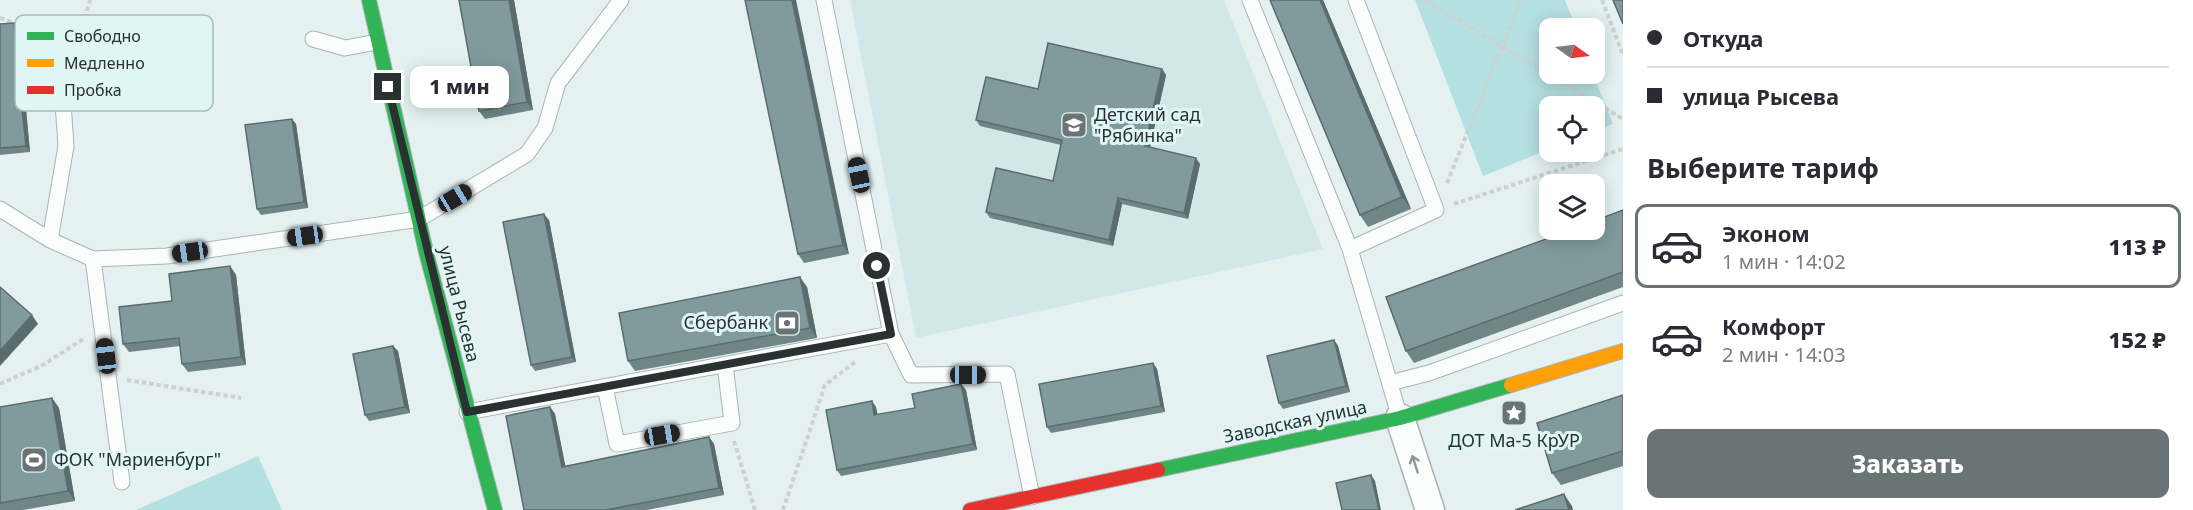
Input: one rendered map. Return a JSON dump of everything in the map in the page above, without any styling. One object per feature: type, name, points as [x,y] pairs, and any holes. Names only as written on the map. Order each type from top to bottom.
[{"type":"street","name":"улица Рысева","points":[[369,0],[419,219],[467,412],[495,510]]},
{"type":"street","name":"Заводская улица","points":[[970,510],[1400,418],[1623,351]]},
{"type":"street","points":[[1400,418],[1430,510]]},
{"type":"lane","points":[[0,208],[50,240],[93,259],[167,256],[419,219],[526,154],[545,128],[558,83],[621,0]]},
{"type":"lane","points":[[824,0],[891,334],[910,375],[1007,374],[1032,497]]},
{"type":"lane","points":[[1250,0],[1350,249],[1400,418]]},
{"type":"lane","points":[[1350,249],[1436,210],[1356,0]]},
{"type":"lane","points":[[313,39],[345,48],[377,42]]},
{"type":"lane","points":[[50,240],[66,146],[64,111]]},
{"type":"lane","points":[[93,259],[122,482]]},
{"type":"lane","points":[[1390,383],[1429,373],[1623,303]]},
{"type":"lane","points":[[467,412],[891,334]]},
{"type":"lane","points":[[605,387],[617,444],[732,423],[725,364]]},
{"type":"path","points":[[86,15],[90,0]]},
{"type":"path","points":[[1425,0],[1623,119]]},
{"type":"path","points":[[1436,210],[1521,0]]},
{"type":"path","points":[[1602,0],[1623,55]]},
{"type":"path","points":[[0,18],[15,23]]},
{"type":"path","points":[[1436,210],[1623,149]]},
{"type":"path","points":[[0,384],[41,366],[66,351],[101,324]]},
{"type":"path","points":[[783,510],[825,385],[891,334]]},
{"type":"path","points":[[108,377],[241,398]]},
{"type":"path","points":[[728,423],[756,510]]},
{"type":"shaded area","name":"Детский сад \"Рябинка\"","points":[[850,0],[1224,0],[1323,249],[916,338]]},
{"type":"shaded area","points":[[1415,0],[1565,0],[1572,18],[1539,18],[1539,84],[1597,84],[1602,96],[1539,96],[1539,153],[1483,176]]},
{"type":"shaded area","points":[[1605,104],[1613,124],[1605,127]]},
{"type":"shaded area","points":[[258,456],[282,510],[136,510]]},
{"type":"building","points":[[459,0],[509,0],[527,102],[479,111]]},
{"type":"building","points":[[745,0],[792,0],[843,245],[798,254]]},
{"type":"building","points":[[1270,0],[1320,0],[1402,197],[1360,215]]},
{"type":"building","points":[[1613,0],[1623,0],[1623,24]]},
{"type":"building","points":[[14,23],[15,111],[22,111],[26,146],[0,148],[0,24]]},
{"type":"building","points":[[1048,43],[1162,69],[1145,146],[1196,158],[1184,213],[1118,198],[1109,240],[986,212],[996,168],[1053,181],[1062,140],[976,120],[986,77],[1038,89]]},
{"type":"building","points":[[292,119],[304,202],[257,209],[245,125]]},
{"type":"building","points":[[1623,210],[1623,272],[1406,351],[1386,297],[1543,240],[1605,240],[1605,217]]},
{"type":"building","points":[[544,214],[572,357],[531,365],[503,222]]},
{"type":"building","points":[[230,266],[241,357],[182,364],[179,338],[123,344],[119,307],[172,301],[169,274]]},
{"type":"building","points":[[800,277],[810,328],[628,361],[619,313]]},
{"type":"building","points":[[0,287],[32,315],[0,351]]},
{"type":"building","points":[[1334,340],[1346,386],[1279,403],[1267,356]]},
{"type":"building","points":[[393,346],[405,407],[365,415],[353,354]]},
{"type":"building","points":[[1153,363],[1161,406],[1047,427],[1039,384]]},
{"type":"building","points":[[961,384],[973,444],[837,470],[826,410],[872,401],[874,415],[915,408],[912,394]]},
{"type":"building","points":[[1623,395],[1623,451],[1552,473],[1537,423]]},
{"type":"building","name":"ФОК \"Мариенбург\"","points":[[52,398],[68,491],[0,503],[0,407]]},
{"type":"building","points":[[550,407],[562,467],[709,437],[719,488],[606,510],[524,510],[506,416]]},
{"type":"building","points":[[1371,475],[1379,510],[1342,510],[1336,483]]},
{"type":"building","points":[[1564,494],[1569,510],[1515,510]]},
{"type":"traffic: fast","points":[[369,0],[427,256],[495,510]]},
{"type":"traffic: fast","points":[[1158,470],[1400,418],[1511,385]]},
{"type":"traffic: slow","points":[[1511,385],[1623,351]]},
{"type":"traffic: jam","points":[[970,510],[1158,470]]},
{"type":"place","name":"Детский сад \"Рябинка\"","points":[[1074,125]]},
{"type":"place","name":"Сбербанк","points":[[787,323]]},
{"type":"place","name":"ДОТ Ма-5 КрУР","points":[[1514,413]]},
{"type":"place","name":"ФОК \"Мариенбург\"","points":[[34,460]]},
{"type":"route","points":[[388,87],[467,412],[891,334],[877,266]]}]
